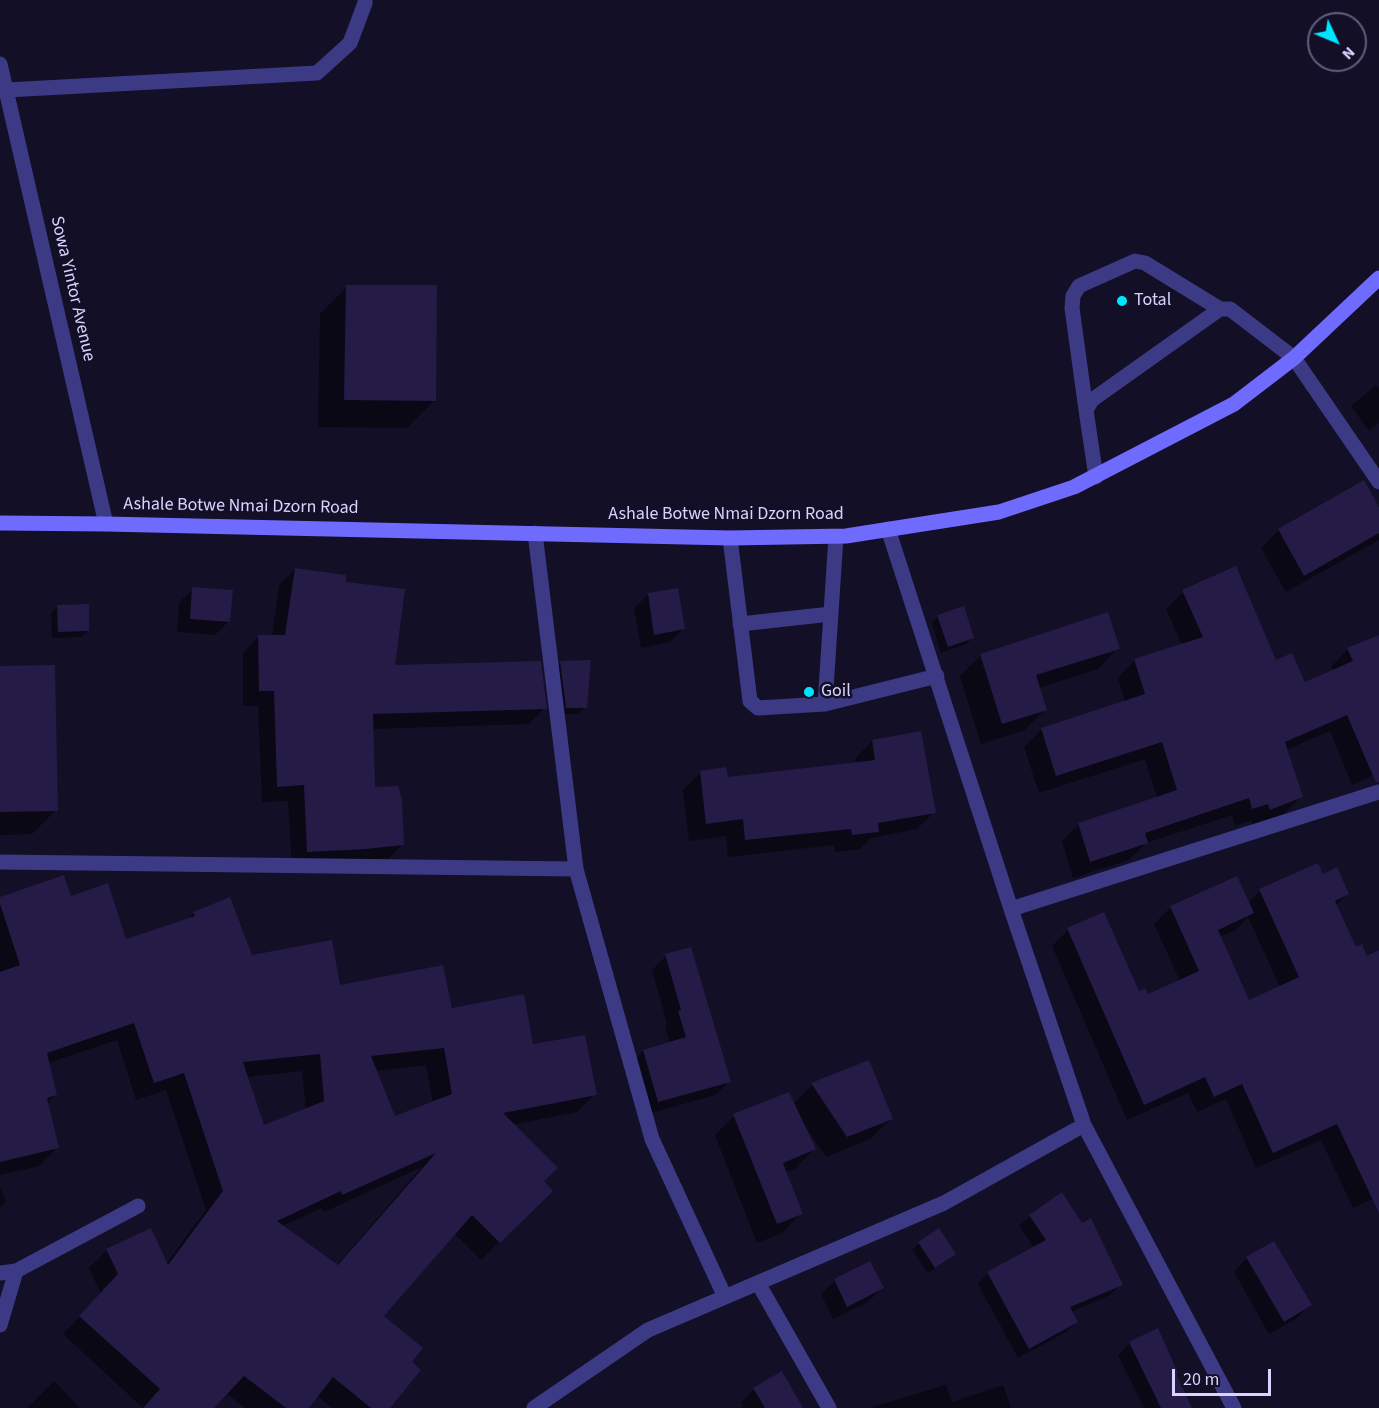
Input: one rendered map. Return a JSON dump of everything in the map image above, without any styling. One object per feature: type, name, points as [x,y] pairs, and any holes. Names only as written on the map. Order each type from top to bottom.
[{"type":"main road","name":"Ashale Botwe Nmai Dzorn Road","points":[[0,523],[730,538],[836,537],[999,512],[1074,487],[1096,477],[1234,404],[1294,358],[1379,278]]},
{"type":"street","points":[[7,90],[317,73],[350,43],[365,0]]},
{"type":"street","name":"Sowa Yintor Avenue","points":[[0,64],[106,524]]},
{"type":"street","points":[[1096,477],[1072,308],[1073,296],[1079,286],[1135,261],[1145,263],[1220,309],[1230,309],[1294,358],[1379,482]]},
{"type":"street","points":[[1086,410],[1092,400],[1220,309]]},
{"type":"street","points":[[888,529],[1011,909],[1084,1125],[1234,1408]]},
{"type":"street","points":[[535,533],[576,869],[652,1139],[725,1297]]},
{"type":"street","points":[[825,704],[836,537]]},
{"type":"street","points":[[730,538],[750,701],[758,708],[825,704],[937,676]]},
{"type":"street","points":[[740,624],[831,614]]},
{"type":"street","points":[[1011,909],[1379,792]]},
{"type":"street","points":[[0,862],[576,869]]},
{"type":"street","points":[[534,1408],[648,1330],[944,1203],[1084,1125]]},
{"type":"street","points":[[0,1273],[16,1271],[138,1206]]},
{"type":"street","points":[[0,1325],[16,1271]]},
{"type":"street","points":[[758,1283],[829,1408]]},
{"type":"building","points":[[346,285],[437,285],[436,401],[344,400]]},
{"type":"building","points":[[1364,480],[1379,507],[1379,533],[1304,576],[1278,529]]},
{"type":"building","points":[[1236,566],[1276,660],[1292,653],[1305,682],[1353,661],[1347,648],[1379,635],[1379,782],[1376,783],[1347,715],[1285,742],[1303,797],[1270,810],[1268,804],[1252,809],[1249,798],[1145,833],[1148,843],[1090,862],[1078,823],[1177,790],[1162,742],[1056,776],[1041,728],[1145,694],[1134,659],[1203,637],[1182,590]]},
{"type":"building","points":[[295,568],[346,575],[346,582],[405,589],[395,665],[541,661],[547,709],[373,714],[375,787],[398,786],[402,799],[404,845],[307,852],[304,785],[277,787],[274,691],[259,691],[258,635],[285,635]]},
{"type":"building","points":[[192,587],[233,590],[230,622],[190,619]]},
{"type":"building","points":[[678,588],[685,629],[654,635],[648,593]]},
{"type":"building","points":[[89,604],[89,631],[58,632],[57,605]]},
{"type":"building","points":[[964,606],[974,638],[948,647],[937,615]]},
{"type":"building","points":[[1108,612],[1120,649],[1036,675],[1047,710],[1002,724],[980,654]]},
{"type":"building","points":[[591,660],[587,708],[566,708],[560,661]]},
{"type":"building","points":[[55,665],[58,811],[0,812],[0,666]]},
{"type":"building","points":[[921,731],[936,813],[878,823],[879,832],[852,835],[851,829],[745,840],[743,819],[706,824],[700,771],[726,767],[728,777],[875,760],[872,740]]},
{"type":"building","points":[[1318,863],[1323,874],[1337,867],[1349,894],[1335,901],[1356,947],[1362,944],[1367,956],[1379,950],[1379,1213],[1337,1124],[1273,1153],[1242,1084],[1214,1097],[1205,1077],[1144,1105],[1067,928],[1104,912],[1139,991],[1145,988],[1148,994],[1199,971],[1170,906],[1237,876],[1254,913],[1218,930],[1249,1000],[1299,977],[1259,889]]},
{"type":"building","points":[[64,875],[71,896],[108,883],[126,939],[195,916],[193,912],[230,897],[252,955],[332,940],[340,985],[443,965],[452,1008],[524,994],[533,1044],[585,1035],[597,1095],[503,1113],[558,1168],[544,1181],[553,1191],[500,1243],[472,1215],[384,1316],[423,1348],[412,1362],[421,1370],[390,1408],[371,1408],[333,1377],[309,1408],[286,1408],[244,1376],[214,1408],[143,1408],[160,1389],[79,1316],[118,1274],[106,1249],[151,1228],[168,1265],[223,1191],[184,1073],[154,1083],[134,1023],[47,1053],[57,1095],[47,1098],[59,1148],[0,1162],[0,972],[20,965],[0,904],[0,897]],"holes":[[[444,1048],[452,1094],[395,1116],[371,1056]],[[320,1054],[324,1101],[264,1125],[243,1062]],[[436,1153],[338,1265],[277,1221],[341,1191],[342,1195]]]},
{"type":"building","points":[[691,947],[731,1082],[658,1102],[643,1050],[686,1037],[665,954]]},
{"type":"building","points":[[869,1060],[893,1119],[847,1137],[811,1083]]},
{"type":"building","points":[[789,1092],[816,1149],[783,1163],[803,1214],[777,1224],[733,1114]]},
{"type":"building","points":[[1062,1192],[1082,1223],[1091,1218],[1123,1285],[1070,1307],[1078,1322],[1029,1349],[987,1272],[1046,1240],[1029,1215]]},
{"type":"building","points":[[939,1228],[956,1254],[935,1268],[918,1242]]},
{"type":"building","points":[[1274,1241],[1312,1305],[1284,1322],[1246,1257]]},
{"type":"building","points":[[870,1261],[884,1288],[847,1307],[834,1279]]},
{"type":"building","points":[[1158,1328],[1192,1408],[1161,1408],[1129,1342]]},
{"type":"building","points":[[782,1371],[803,1408],[765,1408],[753,1388]]},
{"type":"place","name":"Total","points":[[1122,301]]},
{"type":"place","name":"Goil","points":[[809,692]]}]
